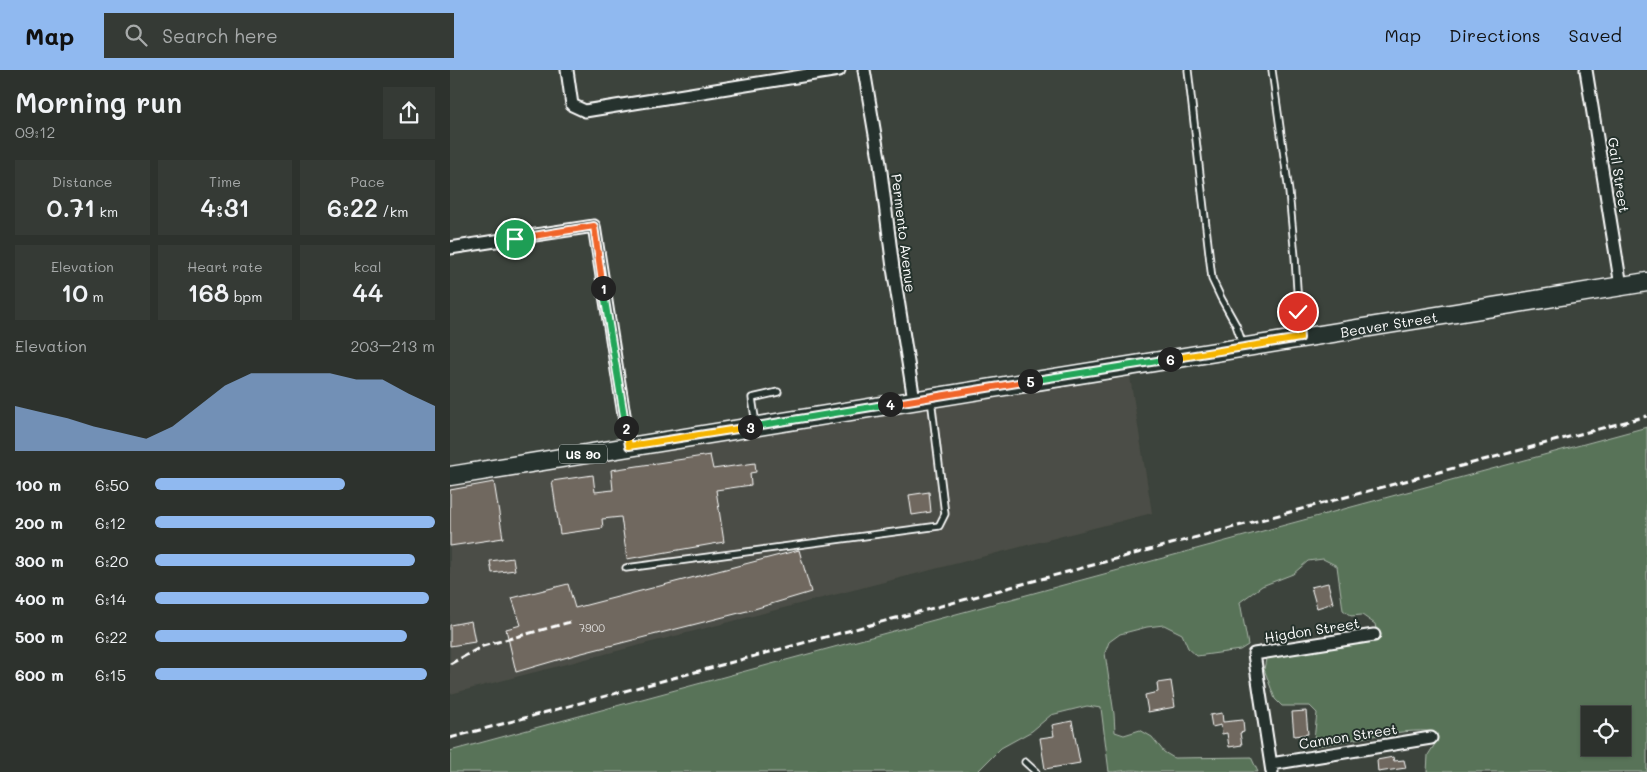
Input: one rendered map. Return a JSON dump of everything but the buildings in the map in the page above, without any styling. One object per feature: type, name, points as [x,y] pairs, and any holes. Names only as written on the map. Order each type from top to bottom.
[{"type":"main road","name":"Beaver Street","points":[[450,476],[1647,282]]},
{"type":"street","points":[[568,70],[572,105],[585,110],[839,70]]},
{"type":"street","name":"Permento Avenue","points":[[864,70],[880,164],[893,268],[922,399]]},
{"type":"street","name":"Gail Street","points":[[1586,70],[1621,286]]},
{"type":"street","points":[[450,248],[594,226],[629,446]]},
{"type":"street","name":"Higdon Street","points":[[1271,768],[1254,654],[1374,635]]},
{"type":"street","name":"Cannon Street","points":[[1271,768],[1431,738]]},
{"type":"lane","points":[[1188,70],[1212,279],[1217,292],[1236,325],[1244,347]]},
{"type":"lane","points":[[1272,70],[1289,192],[1300,338]]},
{"type":"lane","points":[[756,426],[752,398],[778,392]]},
{"type":"lane","points":[[626,568],[939,526],[945,514],[922,399]]},
{"type":"lane","points":[[1025,762],[1036,772]]},
{"type":"shaded area","points":[[1130,377],[1152,513],[450,694],[450,484]]},
{"type":"green space","points":[[1647,427],[1647,772],[1427,772],[1428,755],[1435,744],[1437,733],[1427,731],[1397,733],[1317,746],[1306,745],[1314,739],[1317,713],[1310,706],[1282,706],[1275,699],[1264,669],[1267,654],[1378,639],[1375,624],[1362,615],[1351,616],[1343,610],[1337,566],[1323,559],[1308,561],[1293,574],[1262,586],[1240,602],[1248,645],[1240,650],[1197,656],[1188,648],[1182,634],[1164,625],[1120,634],[1109,642],[1105,653],[1115,732],[1124,735],[1140,730],[1152,737],[1164,752],[1174,758],[1251,757],[1258,772],[1145,772],[1132,770],[1109,772],[1101,708],[1087,706],[1051,715],[1032,731],[1001,748],[977,772],[450,772],[450,751]]},
{"type":"railway","points":[[450,738],[1647,416]]},
{"type":"railway","points":[[450,664],[483,646],[574,621]]},
{"type":"route","points":[[515,239],[594,226],[629,446],[1300,338],[1298,312]]}]
